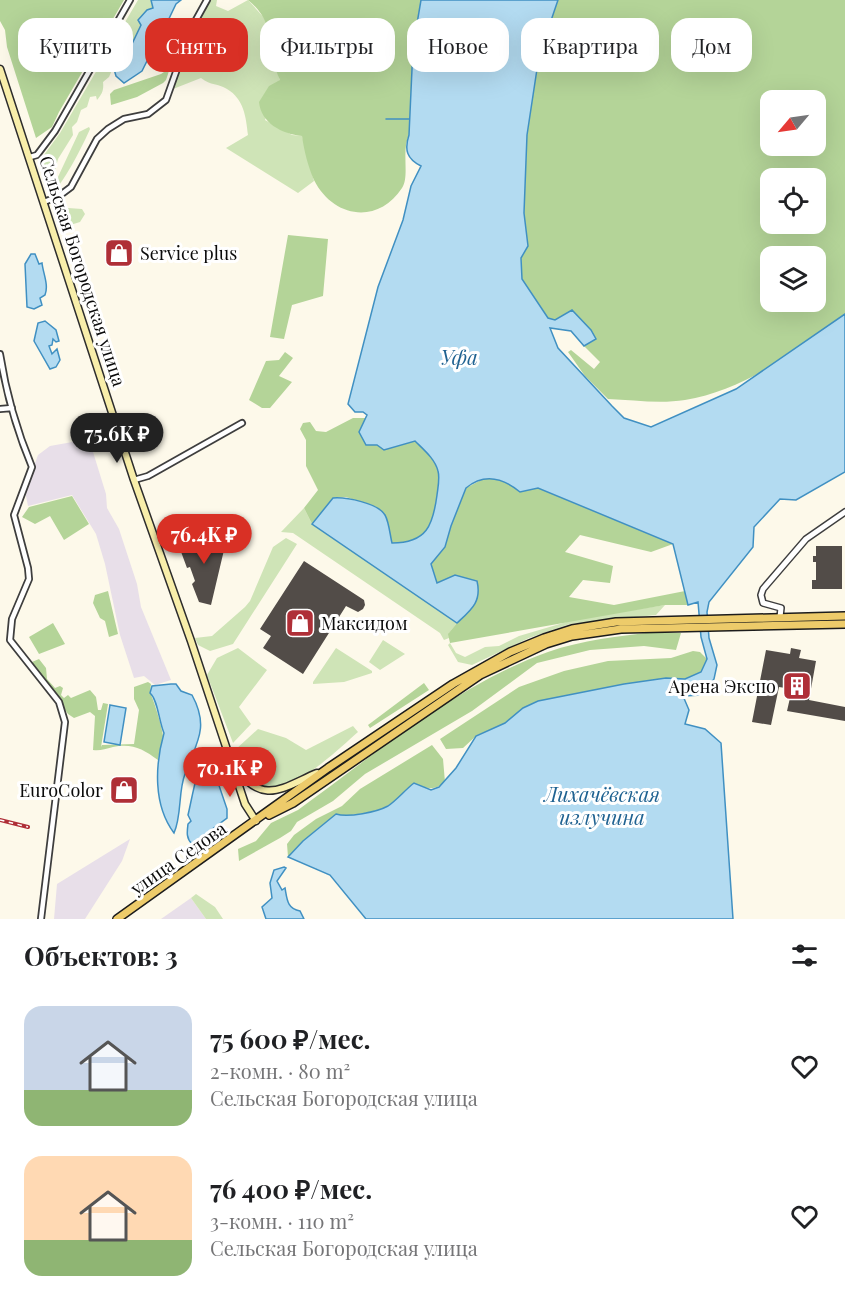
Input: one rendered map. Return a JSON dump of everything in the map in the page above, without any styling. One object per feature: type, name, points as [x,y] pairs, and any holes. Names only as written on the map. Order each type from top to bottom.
[{"type":"main road","name":"Сельская Богородская улица","points":[[0,69],[134,480],[245,804],[256,821]]},
{"type":"main road","points":[[742,622],[780,617],[845,616]]},
{"type":"main road","points":[[256,821],[328,768],[453,684],[510,652],[572,629],[616,622],[845,624]]},
{"type":"main road","points":[[256,821],[293,803],[462,687],[502,664],[546,644],[572,636],[659,624]]},
{"type":"main road","points":[[230,762],[247,783],[264,791],[290,785],[328,768]]},
{"type":"main road","name":"улица Седова","points":[[117,919],[256,821]]},
{"type":"street","points":[[30,157],[37,155],[55,131],[130,0]]},
{"type":"street","points":[[44,202],[72,187],[97,140],[108,129],[124,119],[148,114],[166,100],[192,27],[207,0]]},
{"type":"street","points":[[0,354],[12,408],[32,467],[14,515],[29,579],[12,619],[10,640],[59,702],[65,722],[41,919]]},
{"type":"street","points":[[0,409],[12,408]]},
{"type":"street","points":[[134,480],[148,476],[242,423]]},
{"type":"street","points":[[780,617],[781,608],[763,603],[761,595],[763,589],[806,539],[845,512]]},
{"type":"shaded area","points":[[89,439],[106,494],[107,508],[119,529],[137,584],[141,607],[171,680],[155,685],[144,676],[134,678],[120,635],[105,564],[96,534],[72,495],[28,506],[25,491],[38,455],[50,446]]},
{"type":"shaded area","points":[[130,839],[122,861],[85,919],[54,919],[57,884]]},
{"type":"shaded area","points":[[191,898],[206,919],[161,919]]},
{"type":"green space","points":[[0,0],[124,0],[114,18],[18,18],[18,72],[82,72],[52,127],[36,138],[7,47],[5,30],[0,21]]},
{"type":"green space","points":[[138,0],[151,0],[153,8],[133,42],[133,18],[127,18]]},
{"type":"green space","points":[[209,0],[217,0],[216,6],[228,11],[248,0],[264,18],[260,18],[260,72],[277,72],[280,80],[265,120],[292,135],[302,136],[314,181],[298,193],[226,148],[248,135],[241,103],[233,93],[201,78],[173,89],[179,72],[248,72],[248,18],[200,18]]},
{"type":"green space","points":[[248,0],[421,0],[418,18],[407,18],[407,72],[412,72],[404,183],[392,200],[381,208],[369,212],[356,212],[344,209],[332,202],[322,193],[314,180],[306,158],[302,136],[287,133],[274,126],[264,116],[259,102],[269,86],[280,80],[277,72],[395,72],[395,18],[264,18]]},
{"type":"green space","points":[[558,0],[845,0],[845,314],[770,367],[750,378],[707,395],[685,400],[656,402],[608,399],[585,376],[568,352],[571,350],[594,369],[600,362],[584,346],[595,339],[548,318],[522,279],[521,258],[528,246],[524,213],[527,135],[537,72],[659,72],[659,18],[552,18]]},
{"type":"green space","points":[[96,72],[111,72],[103,82],[103,90],[97,100],[96,96],[90,97],[87,107],[81,110],[77,122],[72,127],[73,135],[58,159],[54,174],[49,180],[41,159],[60,133]]},
{"type":"green space","points":[[169,72],[163,83],[137,97],[111,105],[110,94],[114,90]]},
{"type":"green space","points":[[89,127],[74,162],[54,191],[50,183],[57,179],[79,132]]},
{"type":"green space","points":[[68,208],[82,209],[85,214],[80,222],[67,226],[65,233],[57,209],[61,211]]},
{"type":"green space","points":[[288,235],[328,239],[323,296],[292,305],[284,339],[270,337]]},
{"type":"green space","points":[[285,352],[293,358],[279,376],[292,382],[270,408],[262,408],[249,400],[266,361],[279,360]]},
{"type":"green space","points":[[353,418],[367,418],[359,432],[384,449],[415,441],[429,455],[438,471],[433,516],[426,531],[413,540],[391,543],[376,507],[346,497],[333,498],[312,524],[304,508],[318,490],[306,466],[306,440],[300,429],[303,423],[310,422],[316,431],[326,432]]},
{"type":"green space","points":[[485,478],[506,481],[520,492],[538,488],[673,544],[651,552],[580,535],[565,552],[613,566],[610,583],[583,580],[569,597],[614,605],[685,591],[688,605],[665,605],[450,643],[448,634],[457,623],[477,581],[455,575],[437,583],[431,564],[445,547],[466,488]]},
{"type":"green space","points":[[72,496],[89,524],[64,540],[50,516],[35,524],[22,517],[29,507]]},
{"type":"green space","points":[[304,508],[312,524],[457,623],[449,633],[449,638],[444,640],[440,633],[293,533],[281,532]]},
{"type":"green space","points":[[286,538],[297,544],[233,644],[210,651],[198,645],[195,638],[212,636],[250,601],[273,547]]},
{"type":"green space","points":[[108,591],[118,634],[109,637],[105,621],[100,618],[93,603],[95,595]]},
{"type":"green space","points":[[665,605],[656,615],[570,624],[529,638],[472,665],[458,662],[448,645],[450,643],[456,653],[465,657],[485,647],[499,646],[519,636],[580,618]]},
{"type":"green space","points":[[53,623],[65,644],[39,654],[29,637]]},
{"type":"green space","points":[[655,632],[681,633],[676,650],[644,646],[590,650],[537,663],[472,711],[365,774],[333,801],[297,822],[291,831],[239,861],[238,849],[256,841],[271,823],[298,810],[418,722],[482,682],[548,652],[574,644]]},
{"type":"green space","points":[[383,640],[405,654],[380,670],[369,662]]},
{"type":"green space","points":[[238,648],[267,670],[239,707],[251,724],[233,743],[207,675],[217,658]]},
{"type":"green space","points":[[336,648],[372,673],[344,682],[313,684]]},
{"type":"green space","points":[[693,651],[700,652],[707,659],[701,672],[685,679],[666,678],[624,684],[538,701],[523,708],[505,723],[476,736],[463,748],[446,749],[440,739],[519,687],[564,671],[608,661],[671,658]]},
{"type":"green space","points":[[39,659],[46,668],[47,679],[55,688],[60,686],[63,688],[61,695],[64,698],[68,695],[71,698],[90,690],[96,697],[98,710],[101,710],[103,703],[108,704],[101,747],[102,745],[134,744],[139,710],[134,699],[134,687],[148,682],[151,684],[150,693],[163,736],[158,760],[132,746],[93,750],[95,716],[90,712],[74,718],[68,714],[32,662]]},
{"type":"green space","points":[[424,683],[429,690],[370,728],[368,725]]},
{"type":"green space","points":[[353,726],[358,732],[321,764],[306,775],[275,788],[261,787],[249,779],[236,758],[235,750],[258,729],[286,738],[306,750]]},
{"type":"green space","points":[[432,745],[443,759],[445,782],[430,788],[414,783],[383,808],[330,820],[288,857],[287,844],[294,835],[316,819],[342,806],[360,789]]},
{"type":"green space","points":[[196,894],[215,907],[223,919],[206,919],[191,898]]},
{"type":"water","points":[[151,0],[181,0],[176,4],[169,18],[145,18],[145,65],[142,71],[124,83],[115,72],[133,72],[133,42],[141,25],[138,20],[147,10],[153,8]]},
{"type":"water","name":"Уфа","points":[[421,0],[558,0],[552,18],[521,18],[521,72],[537,72],[527,135],[524,213],[528,246],[521,258],[522,279],[548,318],[555,320],[572,310],[591,330],[596,339],[584,346],[571,331],[550,328],[558,348],[624,418],[651,427],[736,389],[845,314],[845,472],[796,500],[780,499],[754,527],[753,547],[709,602],[707,612],[709,638],[717,665],[714,679],[702,695],[683,696],[689,710],[685,724],[705,729],[721,743],[733,919],[366,919],[330,875],[288,857],[303,841],[336,814],[355,815],[383,808],[391,804],[414,783],[431,790],[439,787],[456,768],[476,736],[505,723],[523,708],[538,701],[624,684],[666,678],[685,679],[701,672],[707,659],[701,637],[698,602],[688,605],[673,544],[538,488],[520,492],[507,483],[487,479],[473,483],[466,488],[445,547],[431,564],[437,583],[455,575],[477,581],[477,600],[471,610],[457,623],[312,524],[333,498],[353,500],[369,504],[381,511],[388,521],[392,543],[404,542],[421,536],[430,523],[435,506],[439,474],[429,455],[415,441],[384,450],[377,445],[366,445],[359,432],[367,415],[363,412],[355,412],[348,404],[378,287],[403,220],[411,186],[421,166],[410,157],[407,150],[412,72],[509,72],[509,18],[418,18]]},
{"type":"water","points":[[31,254],[35,254],[39,264],[42,263],[46,287],[45,295],[40,298],[42,305],[34,309],[27,307],[25,264]]},
{"type":"water","points":[[45,321],[56,330],[59,341],[56,342],[53,339],[52,345],[49,346],[52,354],[57,349],[60,360],[56,367],[50,369],[34,341],[38,323]]},
{"type":"water","points":[[176,684],[181,691],[192,695],[201,726],[181,788],[178,819],[174,833],[162,810],[159,797],[159,758],[164,733],[155,701],[150,693],[152,686]]},
{"type":"water","points":[[110,705],[126,708],[120,745],[104,742]]},
{"type":"water","points":[[208,753],[227,809],[227,818],[192,844],[187,835],[188,824],[191,821],[188,815],[198,773]]},
{"type":"water","points":[[286,868],[277,881],[282,890],[285,888],[290,906],[300,911],[304,919],[266,919],[262,907],[272,898],[270,883],[274,870]]},
{"type":"building","points":[[206,534],[209,540],[219,536],[224,550],[211,605],[199,602],[192,584],[195,581],[190,567],[187,568],[180,549],[188,546],[187,541]]},
{"type":"building","points":[[816,546],[842,546],[842,589],[812,589],[812,580],[816,580],[816,562],[813,562],[813,556],[816,556]]},
{"type":"building","name":"Максидом","points":[[304,561],[364,600],[365,605],[358,612],[346,606],[303,674],[263,648],[271,636],[260,629]]},
{"type":"building","name":"Арена Экспо","points":[[791,648],[801,650],[799,658],[816,661],[809,700],[845,707],[845,721],[787,711],[792,689],[779,687],[771,725],[752,722],[766,650],[790,654]]},
{"type":"waterway","points":[[386,119],[409,119]]},
{"type":"railway","points":[[0,820],[28,827]]},
{"type":"place","name":"Service plus","points":[[119,253]]},
{"type":"place","name":"Максидом","points":[[300,623]]},
{"type":"place","name":"Арена Экспо","points":[[797,686]]},
{"type":"place","name":"EuroColor","points":[[124,790]]},
{"type":"water label","name":"Лихачёвская излучина","points":[[602,804]]}]
